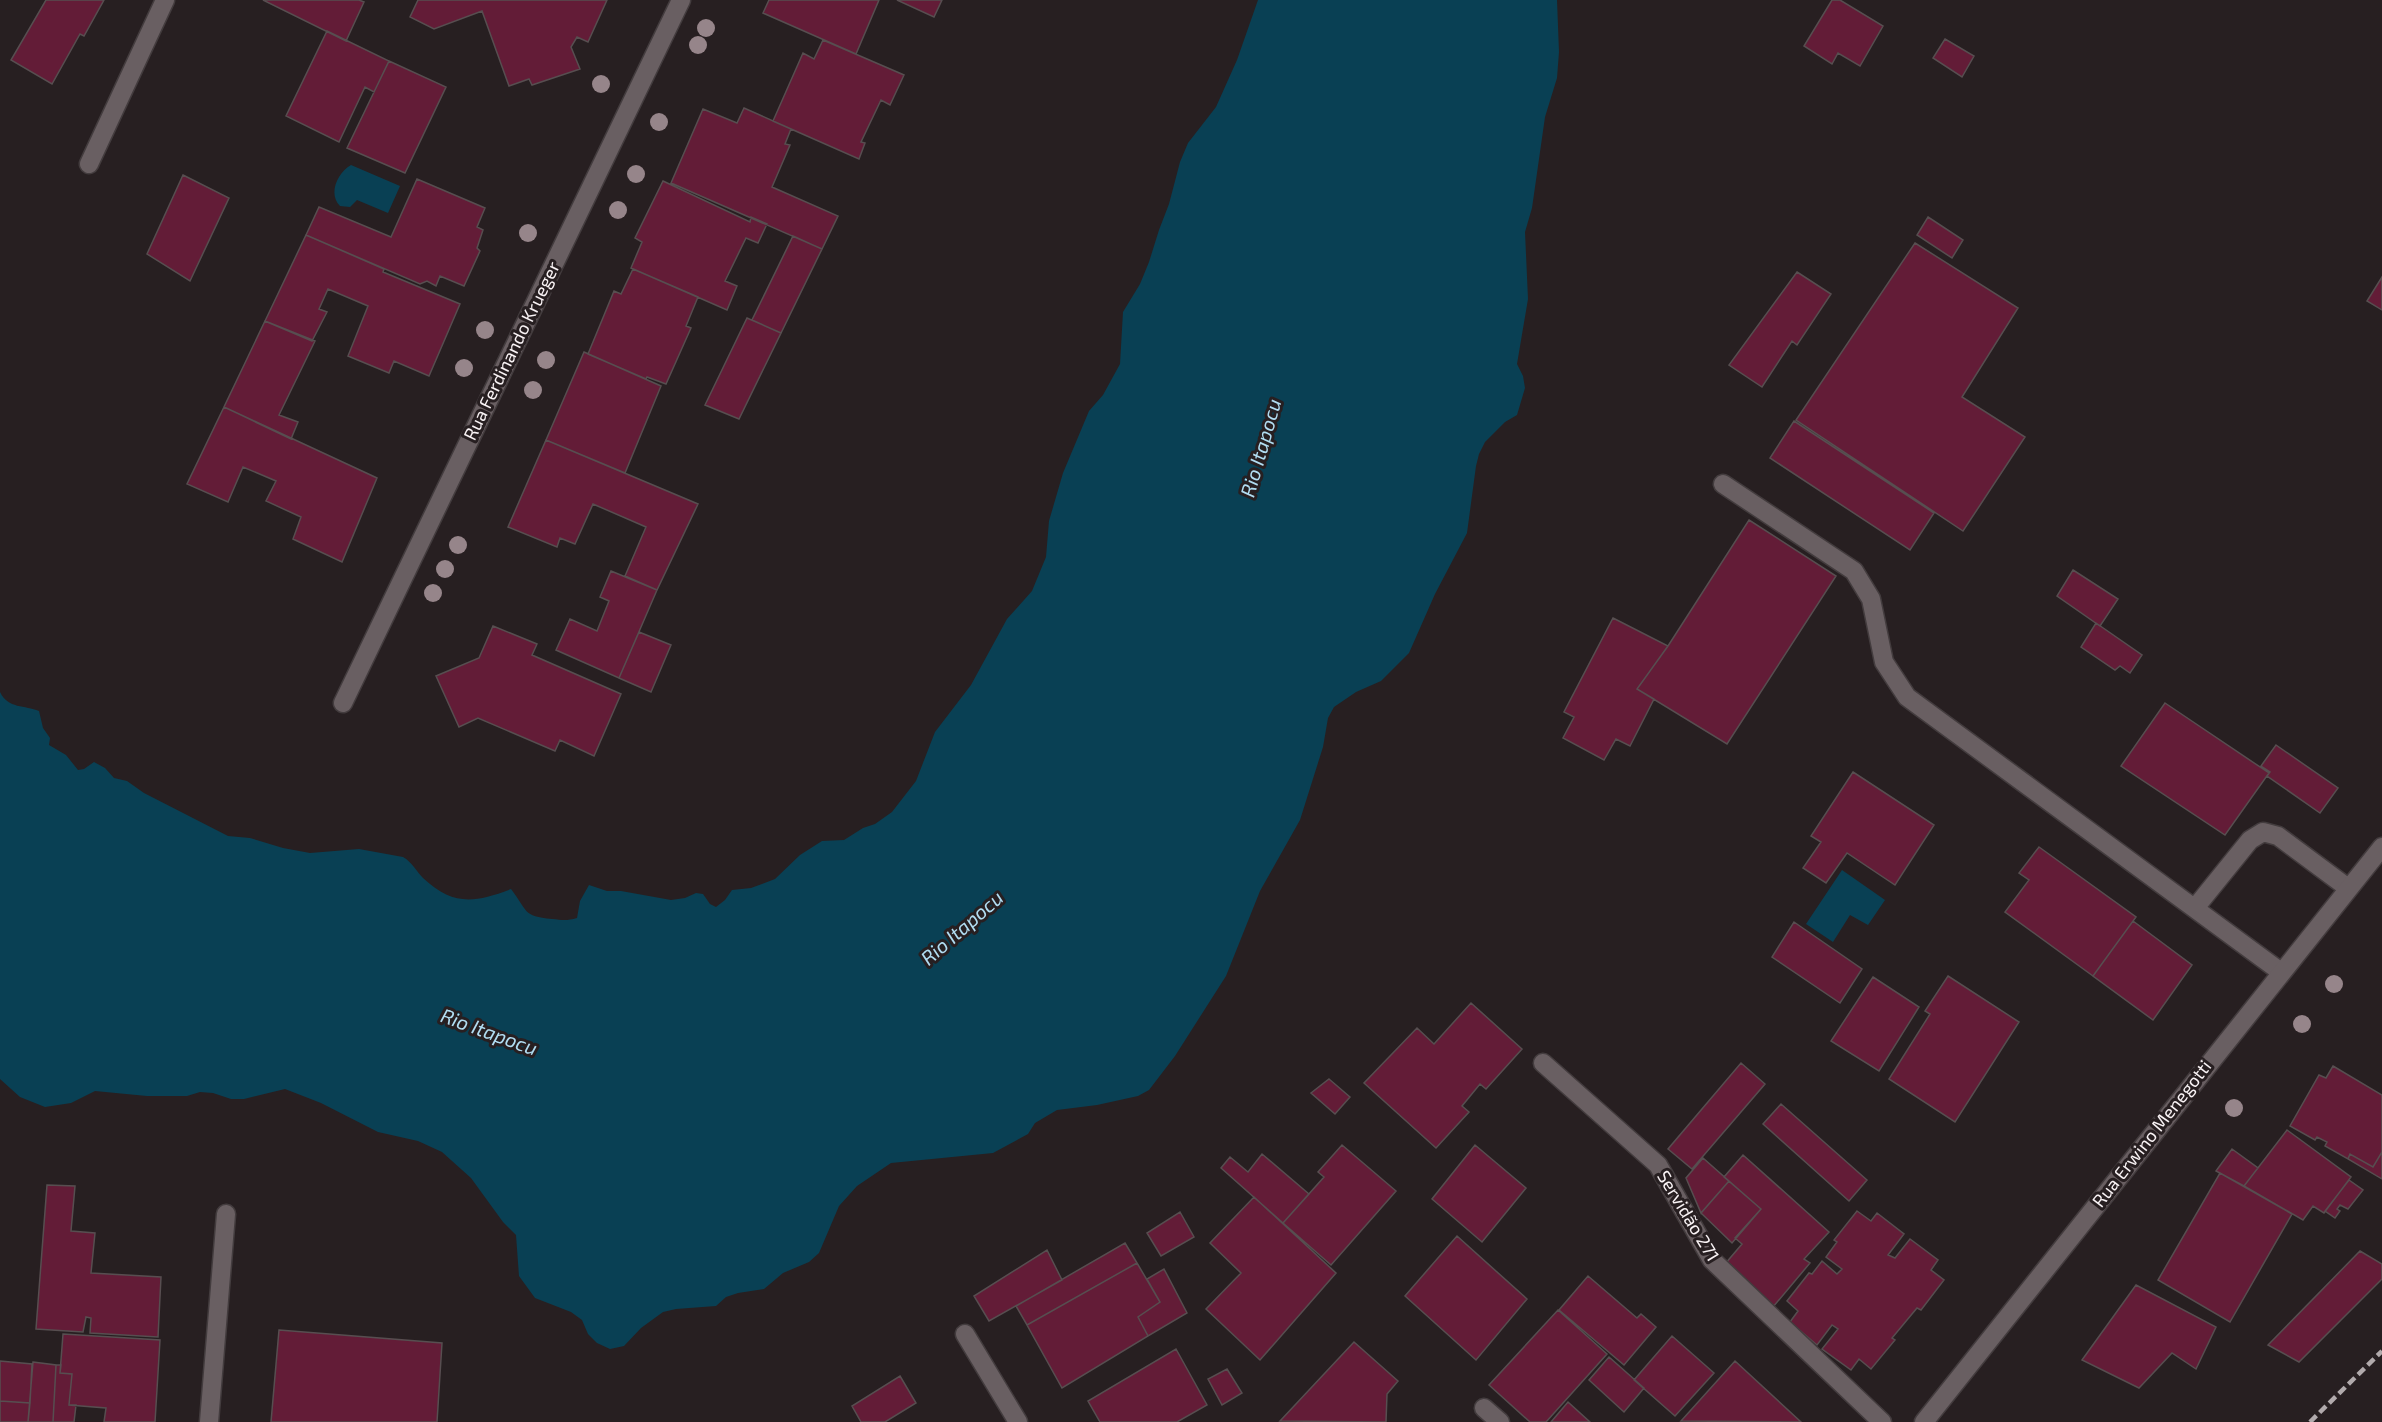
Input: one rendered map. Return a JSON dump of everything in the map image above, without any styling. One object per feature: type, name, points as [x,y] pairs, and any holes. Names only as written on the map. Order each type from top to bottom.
[{"type":"street","points":[[89,164],[165,0]]},
{"type":"street","name":"Rua Ferdinando Krueger","points":[[343,703],[681,0]]},
{"type":"street","points":[[1723,484],[1854,571],[1871,599],[1884,662],[1907,697],[2281,972]]},
{"type":"street","points":[[2195,908],[2250,840],[2263,832],[2278,837],[2348,888]]},
{"type":"street","name":"Rua Erwino Menegotti","points":[[1924,1422],[2382,847]]},
{"type":"street","name":"Servidão 271","points":[[1543,1063],[1658,1165],[1712,1260],[1882,1422]]},
{"type":"street","points":[[209,1422],[226,1214]]},
{"type":"street","points":[[965,1334],[1018,1422]]},
{"type":"street","points":[[1484,1408],[1500,1422]]},
{"type":"water","name":"Rio Itapocu","points":[[1258,0],[1557,0],[1559,52],[1557,78],[1545,117],[1532,208],[1525,232],[1528,299],[1517,364],[1523,376],[1525,388],[1517,415],[1505,422],[1485,442],[1479,454],[1467,533],[1435,594],[1409,653],[1381,681],[1356,692],[1334,707],[1328,718],[1323,747],[1300,820],[1260,891],[1226,976],[1175,1056],[1149,1090],[1138,1096],[1097,1105],[1057,1110],[1035,1123],[1028,1134],[993,1153],[891,1163],[857,1186],[839,1206],[819,1253],[809,1262],[783,1273],[764,1289],[726,1297],[716,1306],[663,1312],[641,1328],[624,1346],[610,1349],[597,1343],[588,1334],[582,1320],[571,1312],[535,1298],[519,1276],[516,1235],[503,1222],[471,1178],[442,1152],[418,1141],[378,1132],[321,1103],[285,1089],[244,1099],[231,1099],[213,1093],[200,1092],[187,1096],[147,1096],[95,1091],[71,1103],[45,1107],[20,1097],[0,1079],[0,692],[12,704],[39,711],[43,728],[50,738],[49,745],[66,755],[78,770],[94,762],[105,768],[114,778],[127,781],[144,793],[228,836],[250,838],[310,853],[359,849],[403,857],[423,878],[444,894],[475,899],[511,889],[530,914],[542,918],[570,920],[577,918],[580,901],[589,885],[607,891],[621,891],[671,900],[685,898],[696,893],[703,894],[710,904],[716,907],[732,890],[751,888],[775,879],[800,855],[822,841],[844,840],[892,812],[916,781],[935,732],[971,685],[1007,619],[1032,591],[1046,557],[1049,521],[1063,473],[1089,411],[1103,395],[1120,364],[1123,312],[1140,284],[1149,262],[1169,204],[1180,162],[1188,143],[1216,107],[1237,60]]},
{"type":"water","points":[[351,165],[400,186],[388,213],[357,200],[350,207],[340,206],[336,201],[335,190],[338,178]]},
{"type":"water","points":[[1842,870],[1885,900],[1868,925],[1850,915],[1833,942],[1806,924]]},
{"type":"building","points":[[46,0],[104,0],[84,36],[80,34],[52,84],[11,60]]},
{"type":"building","points":[[263,0],[359,0],[364,2],[346,41]]},
{"type":"building","points":[[418,0],[607,0],[588,42],[577,37],[571,47],[580,69],[532,85],[529,79],[509,86],[482,11],[434,29],[410,17]]},
{"type":"building","points":[[769,0],[879,0],[856,54],[763,13]]},
{"type":"building","points":[[897,0],[942,0],[934,17]]},
{"type":"building","points":[[1832,0],[1840,0],[1883,26],[1860,66],[1838,53],[1832,64],[1804,46]]},
{"type":"building","points":[[327,31],[389,61],[374,92],[365,87],[339,142],[286,116]]},
{"type":"building","points":[[1945,39],[1974,56],[1962,77],[1933,58]]},
{"type":"building","points":[[823,40],[904,75],[890,105],[881,100],[861,142],[865,143],[859,159],[773,121],[803,53],[814,59]]},
{"type":"building","points":[[389,61],[446,87],[405,173],[347,148]]},
{"type":"building","points":[[744,108],[791,129],[785,144],[790,145],[772,187],[838,216],[822,249],[671,183],[703,109],[737,123]]},
{"type":"building","points":[[183,175],[229,198],[190,281],[147,254]]},
{"type":"building","points":[[417,179],[485,208],[477,227],[483,230],[477,248],[480,251],[464,286],[440,276],[436,286],[427,281],[420,284],[306,235],[319,207],[391,237]]},
{"type":"building","points":[[663,181],[750,222],[751,217],[767,224],[758,243],[746,238],[725,281],[737,286],[727,310],[631,268],[642,242],[635,238]]},
{"type":"building","points":[[1928,217],[1963,240],[1952,258],[1917,235]]},
{"type":"building","points":[[306,235],[384,269],[383,272],[460,304],[429,376],[394,361],[389,373],[348,356],[368,306],[328,289],[319,309],[327,312],[312,341],[265,321]]},
{"type":"building","points":[[793,236],[822,249],[781,333],[752,320]]},
{"type":"building","points":[[1915,243],[2018,308],[1962,397],[2025,437],[1963,531],[1796,420]]},
{"type":"building","points":[[633,269],[698,297],[686,326],[691,328],[666,384],[647,377],[646,379],[588,354],[614,291],[621,294]]},
{"type":"building","points":[[1797,272],[1831,294],[1797,345],[1792,341],[1762,387],[1729,365]]},
{"type":"building","points":[[2382,277],[2382,310],[2367,301]]},
{"type":"building","points":[[747,318],[781,333],[739,419],[705,405]]},
{"type":"building","points":[[265,321],[315,341],[279,415],[298,422],[291,439],[224,407]]},
{"type":"building","points":[[584,352],[661,386],[625,473],[546,440]]},
{"type":"building","points":[[224,407],[377,478],[342,562],[293,539],[301,517],[266,501],[276,481],[243,467],[228,502],[187,484]]},
{"type":"building","points":[[1794,421],[1934,513],[1910,550],[1770,458]]},
{"type":"building","points":[[546,440],[698,504],[657,590],[625,576],[646,527],[593,504],[575,544],[560,538],[557,547],[508,527]]},
{"type":"building","points":[[1749,520],[1836,576],[1727,744],[1637,689],[1668,646]]},
{"type":"building","points":[[2073,570],[2118,599],[2100,626],[2057,596]]},
{"type":"building","points":[[611,571],[657,590],[619,678],[556,650],[570,619],[597,631],[609,601],[600,597]]},
{"type":"building","points":[[1613,618],[1668,646],[1637,689],[1654,699],[1630,746],[1616,739],[1604,760],[1563,738],[1574,717],[1564,712]]},
{"type":"building","points":[[2096,623],[2142,655],[2130,673],[2120,666],[2115,670],[2081,647]]},
{"type":"building","points":[[493,626],[537,644],[532,655],[621,694],[594,756],[560,740],[555,751],[478,718],[459,727],[436,676],[479,658]]},
{"type":"building","points":[[639,632],[671,645],[651,692],[619,678]]},
{"type":"building","points":[[2165,703],[2269,773],[2225,835],[2121,766]]},
{"type":"building","points":[[2276,745],[2338,788],[2320,813],[2267,776],[2270,772],[2261,766]]},
{"type":"building","points":[[1853,772],[1934,825],[1895,885],[1847,853],[1826,883],[1803,868],[1821,842],[1811,836]]},
{"type":"building","points":[[2039,847],[2136,917],[2093,976],[2005,912],[2029,880],[2019,873]]},
{"type":"building","points":[[2133,921],[2192,965],[2153,1020],[2093,976]]},
{"type":"building","points":[[1794,922],[1862,969],[1840,1003],[1772,957]]},
{"type":"building","points":[[1948,976],[2019,1022],[1955,1122],[1889,1079],[1930,1014],[1925,1011]]},
{"type":"building","points":[[1873,977],[1919,1007],[1879,1071],[1831,1041]]},
{"type":"building","points":[[1471,1003],[1522,1049],[1486,1089],[1480,1084],[1462,1106],[1469,1112],[1436,1148],[1364,1083],[1417,1028],[1434,1044]]},
{"type":"building","points":[[1741,1063],[1765,1084],[1692,1169],[1668,1149]]},
{"type":"building","points":[[2333,1066],[2382,1095],[2382,1152],[2373,1167],[2350,1154],[2348,1159],[2325,1146],[2327,1142],[2317,1137],[2315,1140],[2290,1126],[2319,1075],[2326,1078]]},
{"type":"building","points":[[1329,1079],[1350,1097],[1335,1114],[1311,1093]]},
{"type":"building","points":[[1781,1104],[1867,1180],[1849,1201],[1763,1124]]},
{"type":"building","points":[[2287,1130],[2351,1177],[2324,1213],[2313,1206],[2303,1220],[2244,1186]]},
{"type":"building","points":[[1342,1145],[1396,1191],[1331,1265],[1283,1223],[1324,1177],[1318,1172]]},
{"type":"building","points":[[1475,1145],[1526,1188],[1482,1242],[1432,1199]]},
{"type":"building","points":[[2232,1149],[2258,1168],[2244,1186],[2216,1171]]},
{"type":"building","points":[[2382,1152],[2382,1179],[2348,1159],[2350,1154],[2373,1167]]},
{"type":"building","points":[[1262,1154],[1309,1194],[1283,1223],[1221,1168],[1230,1157],[1248,1172]]},
{"type":"building","points":[[1743,1155],[1829,1232],[1804,1259],[1810,1263],[1773,1307],[1725,1264],[1742,1244],[1735,1238],[1761,1209],[1724,1177]]},
{"type":"building","points":[[1703,1158],[1729,1181],[1701,1213],[1686,1178]]},
{"type":"building","points":[[2220,1173],[2292,1214],[2230,1322],[2158,1280]]},
{"type":"building","points":[[2349,1180],[2363,1190],[2348,1209],[2340,1205],[2337,1209],[2340,1211],[2335,1218],[2325,1211]]},
{"type":"building","points":[[1729,1181],[1761,1209],[1732,1243],[1701,1213]]},
{"type":"building","points":[[47,1185],[75,1186],[71,1231],[95,1233],[91,1273],[161,1277],[158,1337],[90,1333],[91,1318],[86,1317],[83,1332],[36,1329]]},
{"type":"building","points":[[1254,1197],[1336,1273],[1260,1360],[1206,1309],[1241,1273],[1210,1243]]},
{"type":"building","points":[[1857,1211],[1871,1221],[1877,1213],[1904,1234],[1888,1255],[1895,1258],[1910,1239],[1938,1260],[1931,1270],[1944,1280],[1921,1310],[1917,1308],[1892,1338],[1895,1340],[1871,1369],[1859,1359],[1851,1370],[1822,1349],[1838,1329],[1832,1325],[1817,1345],[1790,1322],[1798,1311],[1787,1301],[1809,1273],[1812,1274],[1822,1261],[1837,1274],[1842,1269],[1826,1257],[1837,1242],[1834,1240]]},
{"type":"building","points":[[1180,1212],[1194,1237],[1161,1256],[1147,1233]]},
{"type":"building","points":[[1457,1236],[1527,1299],[1476,1360],[1405,1296]]},
{"type":"building","points":[[1125,1243],[1137,1263],[1027,1325],[1016,1306]]},
{"type":"building","points":[[1047,1250],[1062,1280],[989,1321],[974,1296]]},
{"type":"building","points":[[2360,1251],[2382,1264],[2382,1279],[2299,1362],[2268,1345]]},
{"type":"building","points":[[1137,1263],[1160,1302],[1138,1317],[1148,1336],[1062,1388],[1027,1325]]},
{"type":"building","points":[[1164,1269],[1187,1313],[1148,1336],[1138,1317],[1160,1302],[1147,1279]]},
{"type":"building","points":[[1588,1276],[1637,1318],[1641,1314],[1656,1327],[1624,1365],[1559,1310]]},
{"type":"building","points":[[2136,1285],[2216,1327],[2196,1369],[2172,1353],[2139,1388],[2082,1360]]},
{"type":"building","points":[[1558,1310],[1607,1354],[1546,1422],[1530,1422],[1489,1385]]},
{"type":"building","points":[[279,1330],[442,1343],[437,1422],[271,1422]]},
{"type":"building","points":[[63,1334],[160,1340],[155,1422],[104,1422],[106,1408],[69,1405],[72,1374],[60,1373]]},
{"type":"building","points":[[1672,1336],[1714,1373],[1675,1416],[1634,1380]]},
{"type":"building","points":[[1354,1342],[1398,1381],[1387,1394],[1386,1422],[1280,1421]]},
{"type":"building","points":[[1176,1349],[1207,1405],[1177,1422],[1100,1422],[1088,1401]]},
{"type":"building","points":[[1609,1357],[1644,1388],[1624,1412],[1589,1380]]},
{"type":"building","points":[[0,1361],[32,1364],[30,1403],[0,1401]]},
{"type":"building","points":[[1735,1361],[1801,1422],[1681,1421]]},
{"type":"building","points":[[33,1362],[56,1365],[53,1422],[28,1422]]},
{"type":"building","points":[[56,1365],[61,1365],[60,1373],[72,1374],[69,1405],[76,1405],[74,1422],[53,1422]]},
{"type":"building","points":[[1227,1369],[1242,1393],[1222,1405],[1208,1379]]},
{"type":"building","points":[[900,1376],[916,1403],[885,1422],[861,1422],[852,1406]]},
{"type":"building","points":[[0,1401],[30,1403],[28,1422],[0,1422]]},
{"type":"building","points":[[1568,1402],[1590,1422],[1551,1422]]},
{"type":"railway","points":[[2310,1422],[2382,1351]]}]
